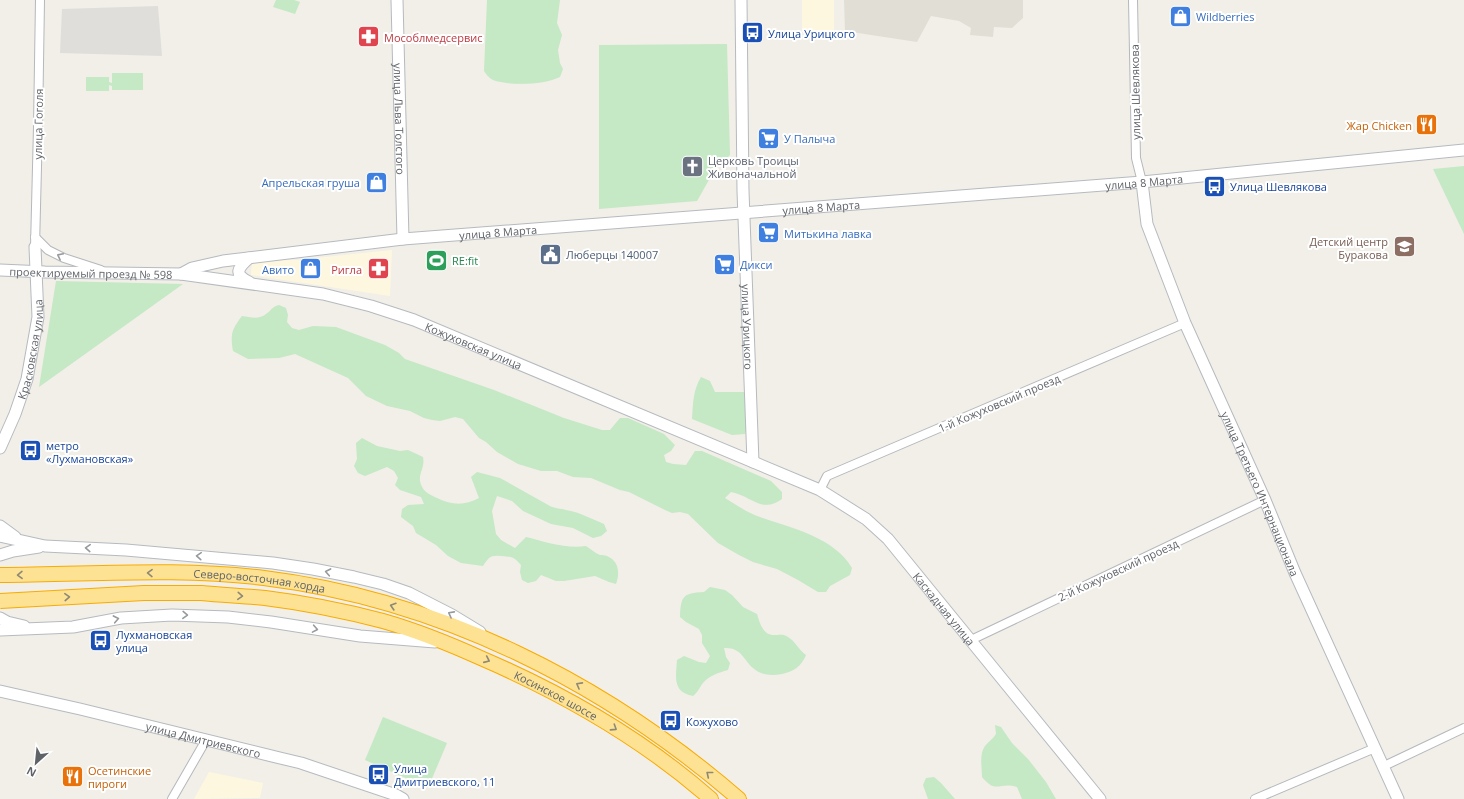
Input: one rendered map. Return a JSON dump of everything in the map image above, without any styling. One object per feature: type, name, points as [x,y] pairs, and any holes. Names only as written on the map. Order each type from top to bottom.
[{"type":"highway","name":"Северо-восточная хорда","points":[[0,576],[141,572],[263,578],[338,591],[423,615],[508,648]]},
{"type":"highway","name":"Северо-восточная хорда","points":[[0,601],[144,593],[201,593],[264,598],[304,604],[384,622]]},
{"type":"highway","name":"Косинское шоссе","points":[[384,622],[424,634],[520,675],[595,716],[663,761],[711,799]]},
{"type":"highway","name":"Косинское шоссе","points":[[508,648],[569,679],[626,713],[678,749],[739,799]]},
{"type":"street","name":"улица Гоголя","points":[[35,242],[40,0]]},
{"type":"street","name":"улица Льва Толстого","points":[[397,0],[403,239]]},
{"type":"street","name":"улица Урицкого","points":[[741,0],[743,191],[753,462]]},
{"type":"street","name":"улица Шевлякова","points":[[1133,0],[1136,158],[1142,182]]},
{"type":"street","name":"улица 8 Марта","points":[[181,274],[192,268],[208,264],[403,239],[1142,182],[1464,150]]},
{"type":"street","name":"улица Третьего Интернационала","points":[[1142,182],[1147,224],[1185,323],[1265,500],[1295,574],[1398,799]]},
{"type":"street","name":"Красковская улица","points":[[0,448],[15,414],[27,379],[38,317],[35,242]]},
{"type":"street","points":[[35,242],[64,258],[110,273]]},
{"type":"street","points":[[249,258],[241,265],[238,271],[242,279],[250,283]]},
{"type":"street","name":"проектируемый проезд № 598","points":[[0,270],[181,274]]},
{"type":"street","name":"Кожуховская улица","points":[[181,274],[323,294],[371,306],[414,320],[753,462]]},
{"type":"street","name":"1-й Кожуховский проезд","points":[[820,490],[827,476],[834,472],[1185,323]]},
{"type":"street","name":"Каскадная улица","points":[[753,462],[820,490],[866,519],[888,539],[1100,799]]},
{"type":"street","name":"2-й Кожуховский проезд","points":[[971,640],[1265,500]]},
{"type":"street","points":[[0,526],[18,540]]},
{"type":"street","points":[[0,536],[45,546],[126,550],[250,561],[313,569],[354,577],[409,593],[452,615],[508,648]]},
{"type":"street","points":[[0,555],[13,550],[45,546]]},
{"type":"street","points":[[0,630],[73,627],[121,618],[146,616],[200,616],[270,622],[360,636],[429,641],[451,645]]},
{"type":"street","points":[[0,618],[8,622],[36,629]]},
{"type":"street","name":"улица Дмитриевского","points":[[0,691],[301,763],[396,795],[403,799]]},
{"type":"street","points":[[1384,766],[1464,728]]},
{"type":"street","points":[[172,799],[206,740]]},
{"type":"street","points":[[1255,799],[1375,748]]},
{"type":"shaded area","points":[[802,0],[834,0],[834,33],[802,32]]},
{"type":"shaded area","points":[[844,0],[1023,0],[1023,18],[1012,28],[994,27],[993,37],[970,35],[971,28],[959,21],[931,16],[917,42],[845,31]]},
{"type":"shaded area","points":[[158,6],[162,56],[60,53],[62,9]]},
{"type":"shaded area","points":[[392,250],[390,296],[251,275],[252,261],[296,260]]},
{"type":"shaded area","points":[[209,772],[263,783],[260,798],[194,799]]},
{"type":"green space","points":[[276,0],[294,0],[300,2],[295,14],[273,7]]},
{"type":"green space","points":[[487,0],[560,0],[557,23],[562,35],[558,50],[560,63],[563,69],[560,77],[545,82],[517,84],[500,82],[493,80],[488,76],[484,71]]},
{"type":"green space","points":[[727,44],[730,155],[714,171],[697,201],[599,209],[599,45]]},
{"type":"green space","points":[[112,73],[143,73],[143,90],[112,90],[112,86],[109,85],[109,91],[86,91],[86,77],[109,77],[109,82],[112,83]]},
{"type":"green space","points":[[1464,166],[1464,234],[1433,169]]},
{"type":"green space","points":[[56,281],[183,284],[39,387]]},
{"type":"green space","points":[[279,305],[286,308],[288,315],[287,322],[292,328],[299,330],[313,326],[336,327],[385,345],[399,353],[405,359],[494,390],[564,418],[602,430],[610,430],[620,418],[628,418],[664,434],[675,445],[671,451],[664,455],[666,462],[686,465],[695,451],[702,451],[771,481],[782,492],[782,499],[775,503],[768,505],[756,503],[731,492],[725,498],[742,509],[823,541],[844,557],[852,568],[850,575],[830,586],[826,592],[818,592],[777,569],[753,562],[718,543],[688,514],[680,512],[672,513],[629,492],[620,490],[591,478],[573,477],[557,471],[541,471],[518,464],[497,452],[479,438],[463,419],[455,417],[440,421],[432,420],[410,411],[387,406],[366,396],[348,378],[295,354],[279,358],[248,359],[233,351],[233,332],[242,316],[254,318],[260,317]]},
{"type":"green space","points":[[701,377],[710,381],[715,392],[745,392],[748,421],[745,434],[732,435],[692,419],[695,392]]},
{"type":"green space","points":[[362,438],[377,446],[400,451],[408,450],[423,457],[420,478],[421,484],[428,494],[442,500],[458,504],[474,501],[479,498],[471,477],[477,472],[500,478],[552,507],[576,512],[604,524],[607,531],[601,536],[593,538],[573,528],[551,524],[523,511],[512,501],[497,496],[492,511],[496,534],[501,540],[515,548],[526,537],[564,546],[586,546],[598,554],[607,556],[614,561],[618,568],[616,584],[595,576],[556,581],[541,575],[536,581],[528,583],[522,580],[520,572],[521,565],[512,558],[492,556],[483,566],[461,563],[448,556],[436,545],[416,533],[413,526],[401,517],[402,509],[408,505],[424,504],[421,497],[400,490],[395,485],[398,478],[394,471],[387,467],[365,476],[358,473],[354,466],[357,459],[356,443]]},
{"type":"green space","points":[[710,587],[725,590],[732,595],[743,607],[757,614],[759,622],[768,634],[786,636],[806,655],[805,658],[795,669],[789,672],[770,675],[757,671],[741,654],[734,649],[724,648],[726,657],[730,663],[728,670],[708,678],[693,696],[686,694],[678,687],[676,678],[677,660],[684,656],[706,663],[710,656],[702,643],[702,635],[699,629],[680,617],[681,605],[684,597],[687,595],[704,592]]},
{"type":"green space","points":[[383,717],[447,743],[428,788],[365,760]]},
{"type":"green space","points":[[995,725],[1001,727],[1012,743],[1028,759],[1046,782],[1056,799],[1022,799],[1017,787],[991,785],[982,777],[981,761],[983,749],[996,734]]},
{"type":"green space","points":[[934,777],[955,799],[928,799],[923,785],[926,778]]},
{"type":"place","name":"Wildberries","points":[[1181,16]]},
{"type":"place","name":"Улица Урицкого","points":[[752,33]]},
{"type":"place","name":"Мособлмедсервис","points":[[368,37]]},
{"type":"place","name":"Жар Chicken","points":[[1427,125]]},
{"type":"place","name":"У Палыча","points":[[769,138]]},
{"type":"place","name":"Церковь Троицы Живоначальной","points":[[692,166]]},
{"type":"place","name":"Апрельская груша","points":[[376,182]]},
{"type":"place","name":"Улица Шевлякова","points":[[1214,186]]},
{"type":"place","name":"Митькина лавка","points":[[768,233]]},
{"type":"place","name":"Детский центр Буракова","points":[[1404,247]]},
{"type":"place","name":"Люберцы 140007","points":[[551,254]]},
{"type":"place","name":"RE:fit","points":[[436,260]]},
{"type":"place","name":"Дикси","points":[[724,264]]},
{"type":"place","name":"Авито","points":[[310,269]]},
{"type":"place","name":"Ригла","points":[[378,269]]},
{"type":"place","name":"метро «Лухмановская»","points":[[30,451]]},
{"type":"place","name":"Лухмановская улица","points":[[100,640]]},
{"type":"place","name":"Кожухово","points":[[671,721]]},
{"type":"place","name":"Улица Дмитриевского, 11","points":[[379,774]]},
{"type":"place","name":"Осетинские пироги","points":[[73,776]]}]
